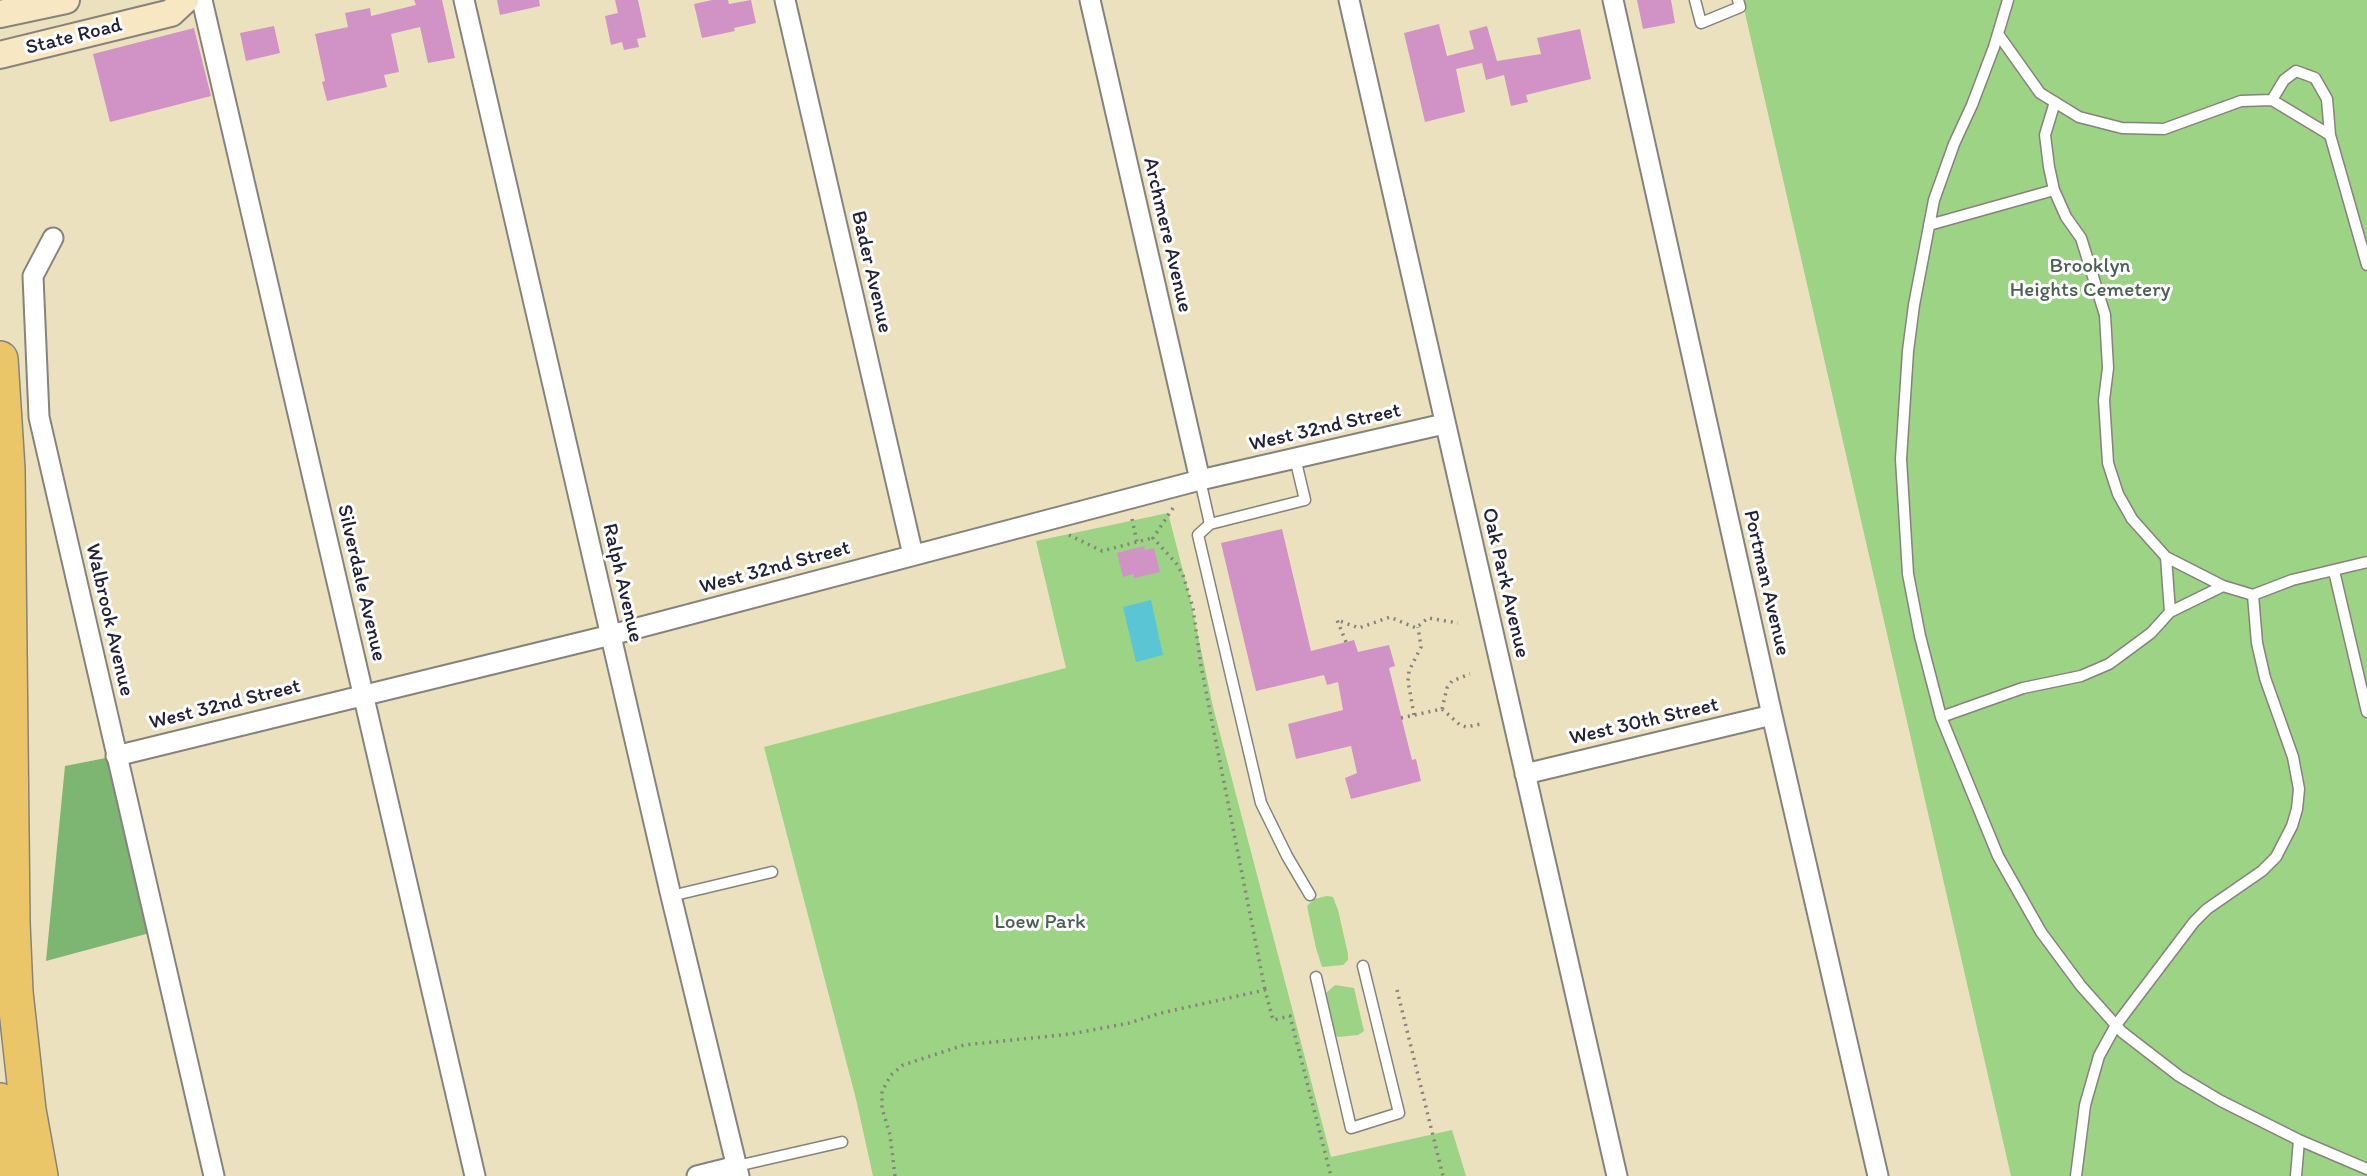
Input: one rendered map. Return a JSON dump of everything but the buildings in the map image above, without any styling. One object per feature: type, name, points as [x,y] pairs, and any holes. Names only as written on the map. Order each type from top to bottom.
[{"type":"highway","points":[[0,359],[7,469],[15,992],[24,1087],[40,1176]]},
{"type":"highway","points":[[0,1101],[15,1176]]},
{"type":"main road","name":"State Road","points":[[0,14],[66,0]]},
{"type":"main road","name":"State Road","points":[[0,55],[171,13],[185,0]]},
{"type":"street","name":"Silverdale Avenue","points":[[202,0],[475,1176]]},
{"type":"street","name":"Ralph Avenue","points":[[464,0],[671,896],[738,1171]]},
{"type":"street","name":"Bader Avenue","points":[[785,0],[913,555]]},
{"type":"street","name":"Archmere Avenue","points":[[1090,0],[1200,480]]},
{"type":"street","name":"Oak Park Avenue","points":[[1349,0],[1617,1176]]},
{"type":"street","name":"Portman Avenue","points":[[1613,0],[1878,1176]]},
{"type":"street","name":"Walbrook Avenue","points":[[53,238],[33,276],[39,417],[214,1176]]},
{"type":"street","name":"West 32nd Street","points":[[116,756],[611,635],[1200,480],[1444,424]]},
{"type":"street","name":"West 30th Street","points":[[1525,774],[1772,715]]},
{"type":"street","points":[[697,1176],[738,1171]]},
{"type":"lane","points":[[1695,0],[1701,23],[1740,7],[1738,0]]},
{"type":"lane","points":[[2008,0],[1972,105],[1954,144],[1934,200],[1908,351],[1901,459],[1908,574],[1920,636],[1941,717],[1998,856],[2041,933],[2081,986],[2116,1025],[2179,1076],[2221,1101],[2367,1169]]},
{"type":"lane","points":[[1998,34],[2040,93],[2079,117],[2122,128],[2165,129],[2241,101],[2272,100],[2330,135]]},
{"type":"lane","points":[[2272,100],[2284,80],[2296,71],[2315,78],[2327,99],[2330,135],[2367,265]]},
{"type":"lane","points":[[2055,102],[2045,135],[2054,190],[2066,217],[2081,238],[2105,315],[2108,368],[2104,400],[2108,463],[2118,494],[2132,519],[2166,557],[2223,586],[2253,595],[2292,580],[2367,562]]},
{"type":"lane","points":[[1929,225],[2054,190]]},
{"type":"lane","points":[[1295,458],[1305,500],[1210,524],[1198,535],[1261,803],[1310,895]]},
{"type":"lane","points":[[1200,480],[1210,524]]},
{"type":"lane","points":[[2166,557],[2170,612]]},
{"type":"lane","points":[[2334,571],[2367,712]]},
{"type":"lane","points":[[1941,717],[2023,688],[2081,676],[2109,664],[2151,633],[2170,612],[2223,586]]},
{"type":"lane","points":[[2076,1176],[2085,1105],[2099,1056],[2116,1025],[2194,922],[2207,909],[2262,871],[2276,857],[2292,826],[2299,789],[2293,757],[2265,678],[2257,643],[2253,595]]},
{"type":"lane","points":[[671,896],[772,872]]},
{"type":"lane","points":[[1316,977],[1351,1128],[1399,1113],[1363,966]]},
{"type":"lane","points":[[2296,1176],[2300,1140]]},
{"type":"lane","points":[[738,1171],[842,1142]]},
{"type":"path","points":[[1069,535],[1102,551],[1153,538],[1172,509]]},
{"type":"path","points":[[1132,519],[1137,542]]},
{"type":"path","points":[[1153,538],[1176,563],[1183,575],[1193,608],[1201,666],[1265,990],[1273,1020],[1290,1016],[1331,1176]]},
{"type":"path","points":[[1346,642],[1337,620],[1359,628],[1390,617],[1413,627],[1418,627],[1429,618],[1458,623]]},
{"type":"path","points":[[1414,715],[1408,681],[1409,671],[1421,647],[1418,627]]},
{"type":"path","points":[[1442,709],[1447,688],[1452,681],[1469,674]]},
{"type":"path","points":[[1401,718],[1442,709]]},
{"type":"path","points":[[1442,709],[1460,726],[1481,724]]},
{"type":"path","points":[[895,1176],[890,1135],[882,1108],[882,1091],[891,1075],[903,1065],[964,1045],[1071,1034],[1129,1023],[1161,1013],[1265,990]]},
{"type":"path","points":[[1397,990],[1443,1176]]},
{"type":"green space","name":"Brooklyn Heights Cemetery","points":[[1742,0],[2367,0],[2367,1176],[2011,1176]]},
{"type":"green space","name":"Loew Park","points":[[1168,513],[1190,598],[1213,707],[1331,1157],[1452,1130],[1466,1176],[873,1176],[856,1099],[764,747],[1066,668],[1036,541]]},
{"type":"green space","points":[[116,756],[157,931],[46,961],[65,766]]},
{"type":"green space","points":[[1333,897],[1338,910],[1348,960],[1343,965],[1322,967],[1307,906],[1314,899]]},
{"type":"green space","points":[[1335,985],[1354,988],[1364,1031],[1358,1035],[1338,1037],[1334,1034],[1325,994]]},
{"type":"water","points":[[1151,600],[1163,655],[1136,662],[1123,607]]}]
